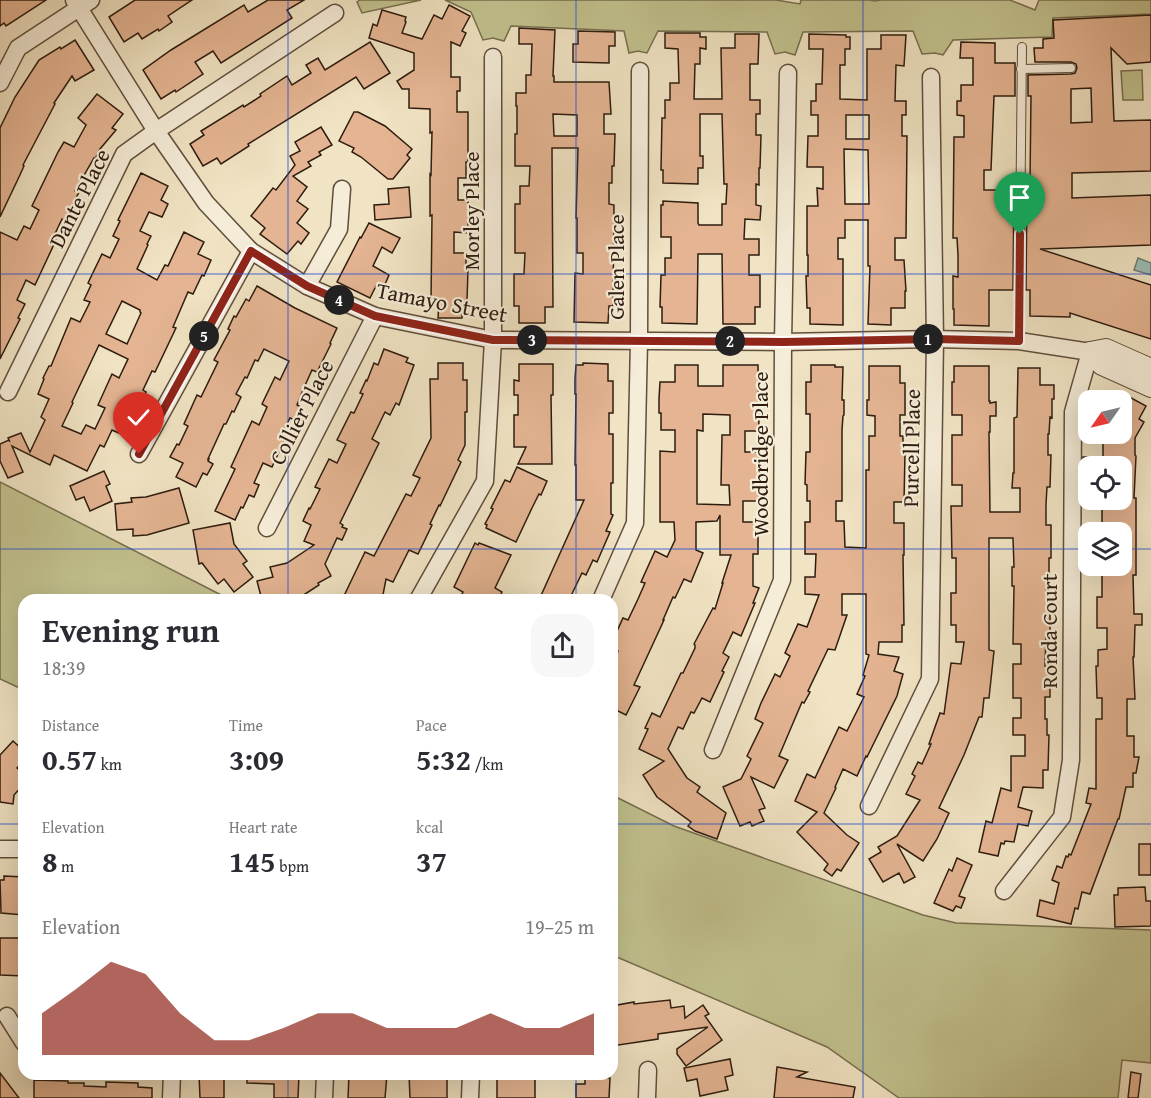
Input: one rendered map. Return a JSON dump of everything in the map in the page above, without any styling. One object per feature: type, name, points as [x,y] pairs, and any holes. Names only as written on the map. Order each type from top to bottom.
[{"type":"street","points":[[0,83],[18,48],[81,3]]},
{"type":"street","name":"Tamayo Street","points":[[81,3],[156,131],[206,203],[251,251],[307,286],[375,316],[493,340],[783,342],[935,339],[1019,341],[1090,352],[1106,350],[1151,369]]},
{"type":"street","name":"Dante Place","points":[[8,393],[124,154],[335,13]]},
{"type":"street","name":"Morley Place","points":[[421,594],[485,481],[493,340],[493,57]]},
{"type":"street","name":"Galen Place","points":[[604,594],[635,523],[639,341],[640,71]]},
{"type":"street","name":"Woodbridge Place","points":[[713,750],[782,580],[783,342],[788,73]]},
{"type":"street","name":"Purcell Place","points":[[869,806],[930,680],[935,339],[932,77]]},
{"type":"street","points":[[307,286],[339,229],[342,189]]},
{"type":"street","points":[[139,454],[251,251]]},
{"type":"street","name":"Collier Place","points":[[267,528],[375,316]]},
{"type":"street","name":"Tamayo Street","points":[[1090,352],[1102,365],[1151,387]]},
{"type":"street","name":"Ronda Court","points":[[1004,891],[1062,817],[1071,760],[1073,412],[1090,352]]},
{"type":"street","points":[[0,849],[18,849]]},
{"type":"street","points":[[7,1017],[18,1033]]},
{"type":"street","points":[[647,1098],[648,1070]]},
{"type":"street","points":[[171,1098],[172,1080]]},
{"type":"street","points":[[324,1098],[325,1080]]},
{"type":"street","points":[[470,1098],[471,1080]]},
{"type":"lane","points":[[1019,341],[1022,47]]},
{"type":"lane","points":[[1021,69],[1071,68]]},
{"type":"green space","points":[[360,0],[421,0],[362,13],[357,2]]},
{"type":"green space","points":[[445,0],[776,0],[800,4],[801,0],[1010,0],[1035,10],[1039,0],[1151,0],[1151,14],[1053,18],[1052,37],[953,40],[943,55],[922,54],[913,31],[803,32],[795,55],[785,52],[775,54],[767,32],[658,31],[647,53],[638,51],[629,53],[624,31],[511,26],[504,41],[493,38],[483,40],[471,12]]},
{"type":"green space","points":[[1142,70],[1143,100],[1123,100],[1121,71]]},
{"type":"green space","points":[[0,482],[219,594],[18,594],[18,687],[0,679]]},
{"type":"green space","points":[[618,798],[674,826],[923,915],[956,923],[1151,930],[1151,1063],[1122,1060],[1118,1098],[899,1098],[827,1047],[618,958]]},
{"type":"water","points":[[1138,258],[1151,263],[1151,275],[1134,270]]},
{"type":"building","points":[[0,0],[46,0],[6,26],[4,23],[0,26]]},
{"type":"building","points":[[135,0],[192,0],[168,16],[172,22],[159,31],[158,29],[142,39],[138,33],[124,42],[109,17]]},
{"type":"building","points":[[268,0],[304,0],[287,10],[292,18],[221,63],[213,51],[195,62],[203,74],[161,99],[143,70],[244,5],[248,12]]},
{"type":"building","points":[[449,5],[470,16],[462,31],[466,33],[460,46],[451,42],[451,77],[460,77],[457,112],[468,112],[468,162],[466,162],[466,178],[458,178],[458,200],[468,200],[468,233],[454,232],[454,253],[466,253],[466,269],[468,269],[467,301],[462,301],[462,318],[438,318],[439,302],[431,302],[432,132],[430,133],[430,109],[409,108],[409,89],[402,89],[397,81],[414,70],[414,53],[369,38],[373,24],[377,26],[382,10],[406,17],[402,33],[422,39],[434,15],[442,19]]},
{"type":"building","points":[[1151,15],[1151,62],[1127,64],[1111,48],[1114,121],[1151,120],[1151,171],[1072,173],[1072,198],[1151,195],[1151,245],[1040,249],[1151,285],[1151,339],[1070,313],[1070,317],[1030,316],[1030,290],[1026,290],[1031,96],[1028,96],[1028,75],[1071,74],[1075,73],[1077,68],[1076,64],[1071,62],[1035,62],[1034,48],[1043,48],[1043,39],[1054,38],[1053,20]],"holes":[[[1091,88],[1092,122],[1071,123],[1071,89]]]},
{"type":"building","points":[[519,28],[555,30],[554,82],[609,82],[611,114],[604,114],[604,134],[615,134],[612,183],[609,183],[609,204],[614,205],[613,306],[609,306],[608,323],[574,322],[575,273],[583,274],[583,253],[577,253],[578,148],[552,148],[553,307],[545,307],[545,323],[519,323],[519,306],[514,306],[514,274],[524,274],[525,253],[515,253],[515,204],[520,204],[520,186],[529,186],[530,166],[515,166],[516,93],[526,93],[526,75],[531,75],[532,44],[519,44]],"holes":[[[553,114],[577,115],[577,136],[554,136]]]},
{"type":"building","points":[[578,31],[615,32],[615,46],[609,46],[609,63],[573,62],[573,44],[578,44]]},
{"type":"building","points":[[665,33],[700,33],[700,37],[706,37],[706,49],[700,48],[700,64],[695,64],[694,99],[722,99],[721,48],[735,48],[735,34],[759,34],[758,64],[750,64],[750,100],[760,100],[760,114],[756,114],[756,135],[761,135],[756,205],[761,206],[760,220],[745,219],[744,239],[759,239],[759,255],[749,255],[749,275],[760,275],[760,307],[755,307],[755,324],[723,324],[722,254],[698,254],[697,324],[662,323],[661,275],[665,275],[665,258],[671,258],[671,237],[661,237],[661,205],[663,201],[698,203],[699,225],[722,225],[722,204],[726,204],[727,184],[724,184],[722,114],[700,114],[700,156],[703,156],[703,168],[698,168],[698,184],[663,183],[662,118],[665,118],[665,100],[670,100],[670,83],[679,83],[678,49],[665,48]]},
{"type":"building","points":[[809,34],[850,37],[850,49],[845,49],[845,65],[840,65],[840,99],[867,100],[867,49],[881,49],[881,35],[906,35],[904,66],[896,65],[895,101],[906,101],[906,115],[902,115],[902,136],[907,136],[906,238],[895,238],[895,260],[904,260],[906,291],[905,308],[891,308],[891,325],[868,324],[870,266],[868,266],[868,220],[845,220],[845,238],[838,238],[838,259],[843,259],[843,325],[810,324],[806,276],[808,276],[807,206],[818,206],[817,188],[823,189],[823,167],[807,167],[808,136],[818,136],[818,115],[811,115],[811,101],[816,101],[816,84],[822,84],[823,49],[809,49]],"holes":[[[846,115],[869,115],[869,139],[846,139]],[[844,149],[868,150],[869,204],[845,204]]]},
{"type":"building","points":[[75,40],[94,70],[75,81],[72,76],[54,103],[0,217],[0,128],[15,97],[39,60]]},
{"type":"building","points":[[370,42],[390,73],[364,89],[356,77],[248,144],[249,146],[221,164],[217,158],[203,166],[190,144],[204,135],[201,131],[243,105],[244,107],[287,76],[292,85],[311,73],[306,65],[318,58],[325,70]]},
{"type":"building","points":[[961,42],[995,43],[995,63],[1015,63],[1015,96],[994,96],[991,170],[984,170],[984,190],[1004,190],[1004,182],[1014,182],[1013,290],[989,290],[989,326],[954,325],[953,276],[958,277],[958,255],[957,238],[953,238],[954,137],[964,137],[964,116],[957,115],[957,101],[961,101],[961,85],[973,85],[973,58],[960,58]]},
{"type":"building","points":[[97,94],[123,114],[112,128],[116,130],[100,149],[75,191],[79,192],[65,221],[62,219],[53,238],[56,240],[35,285],[26,280],[17,300],[25,304],[0,359],[0,232],[17,240],[24,226],[30,229],[39,210],[32,206],[58,152],[64,142],[74,147],[86,125],[78,118]]},
{"type":"building","points":[[354,112],[385,126],[412,149],[407,155],[410,158],[393,179],[388,179],[352,152],[354,148],[339,141]]},
{"type":"building","points":[[321,127],[332,145],[319,152],[321,155],[308,162],[311,166],[293,176],[307,187],[297,201],[308,209],[297,223],[309,233],[301,244],[298,241],[287,254],[260,234],[265,228],[251,216],[273,188],[276,190],[295,165],[290,156],[300,151],[295,142]]},
{"type":"building","points":[[141,173],[168,186],[161,200],[168,204],[162,217],[149,212],[140,231],[151,236],[137,269],[157,280],[165,265],[168,266],[184,232],[204,242],[198,254],[211,260],[193,294],[188,292],[173,327],[176,328],[155,372],[152,371],[143,390],[146,392],[133,421],[128,419],[121,434],[112,430],[104,447],[100,445],[87,471],[54,455],[50,465],[12,446],[23,472],[8,478],[0,461],[0,444],[21,433],[30,452],[45,420],[41,417],[49,399],[38,394],[43,378],[51,366],[71,318],[80,322],[90,302],[84,300],[91,285],[88,283],[102,254],[110,258],[119,239],[113,236],[120,221],[118,220]],"holes":[[[122,301],[140,310],[141,313],[127,344],[106,334]],[[99,345],[128,359],[119,378],[112,374],[98,405],[105,408],[95,429],[86,425],[81,434],[62,426]]]},
{"type":"building","points":[[409,187],[411,217],[375,220],[374,205],[389,204],[388,189]]},
{"type":"building","points":[[369,223],[400,238],[392,253],[382,247],[373,266],[389,275],[383,289],[376,286],[370,298],[337,282]]},
{"type":"building","points":[[257,286],[295,308],[337,328],[317,372],[312,370],[297,405],[301,407],[295,420],[290,418],[281,436],[285,439],[272,467],[263,463],[254,483],[259,485],[254,497],[249,495],[235,520],[215,511],[235,469],[231,467],[252,421],[259,425],[267,407],[262,404],[275,377],[280,380],[289,361],[264,349],[258,361],[255,360],[236,394],[241,397],[234,412],[232,411],[224,424],[208,459],[213,464],[207,475],[203,473],[196,487],[176,477],[183,463],[170,457],[188,426],[184,424],[197,395],[201,397],[218,362],[214,360],[230,330],[228,329],[234,316],[236,317],[246,299],[249,301]]},
{"type":"building","points":[[384,349],[408,358],[406,362],[414,365],[399,405],[396,403],[390,415],[385,412],[372,439],[379,443],[340,523],[347,529],[342,540],[337,538],[325,564],[331,576],[305,594],[260,594],[257,581],[273,577],[270,567],[287,563],[314,545],[304,541],[311,525],[303,521],[320,489],[315,487],[329,459],[337,463],[346,444],[337,440],[351,412],[354,413],[363,394],[360,393],[374,363],[378,365]]},
{"type":"building","points":[[438,363],[463,363],[463,380],[467,380],[467,412],[465,412],[465,445],[458,460],[461,462],[430,524],[432,525],[418,554],[409,550],[393,582],[386,579],[383,594],[345,594],[365,552],[374,556],[406,494],[411,496],[420,478],[413,475],[431,438],[430,379],[438,379]]},
{"type":"building","points":[[583,363],[608,364],[608,381],[613,381],[613,413],[609,413],[609,434],[613,434],[611,514],[613,515],[606,531],[610,532],[597,562],[593,560],[586,575],[582,573],[572,594],[542,594],[584,500],[576,500],[575,465],[576,365],[583,365]]},
{"type":"building","points":[[519,364],[553,364],[552,464],[518,464],[526,447],[514,447],[514,415],[518,415],[518,395],[514,395],[514,380],[519,381]]},
{"type":"building","points":[[675,365],[698,365],[698,386],[723,386],[723,365],[758,365],[759,431],[745,431],[745,452],[759,452],[759,501],[743,501],[743,522],[758,522],[758,554],[753,554],[753,586],[759,588],[741,636],[733,632],[723,653],[729,657],[710,702],[702,698],[694,713],[691,712],[683,729],[678,727],[668,749],[687,778],[700,787],[697,792],[726,813],[717,839],[695,831],[688,826],[691,822],[657,797],[643,775],[664,761],[639,749],[652,713],[660,717],[695,648],[694,644],[713,608],[715,609],[731,555],[720,555],[720,515],[717,521],[696,522],[696,550],[703,553],[691,582],[684,579],[675,598],[673,597],[634,685],[640,687],[626,715],[618,711],[618,629],[623,618],[628,620],[638,599],[645,583],[641,582],[655,551],[667,557],[675,540],[674,522],[660,522],[660,451],[675,452],[675,430],[661,430],[660,382],[675,382]],"holes":[[[703,414],[730,415],[730,435],[722,435],[721,485],[729,485],[730,505],[697,504],[697,430],[703,431]]]},
{"type":"building","points":[[811,365],[843,367],[842,501],[836,501],[836,521],[844,521],[845,547],[866,548],[866,470],[869,470],[869,436],[875,436],[875,416],[867,415],[869,366],[900,366],[900,383],[905,383],[905,415],[900,415],[900,436],[903,436],[903,452],[905,452],[904,502],[894,502],[894,523],[904,523],[904,625],[902,625],[902,642],[879,642],[878,654],[899,657],[894,671],[903,674],[897,696],[857,776],[843,769],[824,813],[859,843],[841,871],[837,869],[832,876],[824,870],[828,864],[797,832],[817,812],[795,801],[807,774],[815,778],[839,727],[847,731],[864,697],[857,694],[865,676],[863,675],[869,655],[866,654],[866,594],[842,594],[842,615],[847,615],[835,650],[828,649],[808,691],[810,692],[804,703],[802,702],[779,756],[788,760],[774,788],[751,777],[765,808],[759,810],[764,821],[752,826],[750,822],[740,826],[723,787],[741,779],[751,759],[747,756],[763,723],[755,719],[761,703],[775,674],[780,677],[790,656],[785,653],[798,624],[807,627],[819,595],[805,594],[805,577],[815,577],[816,554],[805,554],[805,522],[810,522],[810,501],[807,501],[807,485],[805,484],[806,452],[810,452],[810,414],[806,414],[806,382],[811,382]]},
{"type":"building","points":[[954,366],[989,366],[989,401],[990,403],[996,402],[996,416],[990,416],[989,432],[990,512],[1020,512],[1020,488],[1012,488],[1018,368],[1040,368],[1040,385],[1054,385],[1052,418],[1050,417],[1048,434],[1048,455],[1051,455],[1050,487],[1047,487],[1046,504],[1046,525],[1051,525],[1051,558],[1049,558],[1049,574],[1046,574],[1046,595],[1050,596],[1050,637],[1046,637],[1045,666],[1050,666],[1050,697],[1045,697],[1045,719],[1047,719],[1047,735],[1049,735],[1048,770],[1043,770],[1043,788],[1023,787],[1018,807],[1032,811],[1028,826],[1018,824],[1014,842],[1001,843],[998,856],[979,852],[986,821],[992,823],[1001,788],[1011,791],[1011,756],[1025,756],[1025,735],[1013,735],[1013,718],[1021,718],[1021,698],[1013,698],[1013,664],[1021,664],[1021,644],[1013,644],[1013,538],[989,538],[989,650],[994,651],[989,698],[984,698],[982,717],[979,717],[939,808],[949,813],[937,839],[923,861],[897,844],[915,877],[904,883],[899,873],[883,882],[869,859],[881,852],[878,847],[897,836],[920,800],[906,794],[915,776],[912,774],[918,762],[922,764],[931,744],[929,744],[940,713],[944,714],[951,663],[961,664],[964,642],[956,642],[956,625],[951,625],[951,593],[956,593],[956,558],[952,558],[951,506],[962,506],[962,485],[952,485],[952,435],[962,435],[962,415],[952,415]]},
{"type":"building","points":[[1132,398],[1146,406],[1139,419],[1144,422],[1135,438],[1134,614],[1142,614],[1142,625],[1135,625],[1133,657],[1135,699],[1127,699],[1127,736],[1134,736],[1134,757],[1139,757],[1136,773],[1133,773],[1133,787],[1126,787],[1119,819],[1090,894],[1082,892],[1071,924],[1037,916],[1040,900],[1054,904],[1059,883],[1052,880],[1057,866],[1062,868],[1066,856],[1071,855],[1091,804],[1086,803],[1089,788],[1096,789],[1096,719],[1102,719],[1102,698],[1097,698],[1096,666],[1098,666],[1098,650],[1107,649],[1107,628],[1097,628],[1097,597],[1102,597],[1102,576],[1132,576],[1132,522],[1102,522],[1102,510],[1132,510],[1132,456],[1103,456],[1103,444],[1132,444]]},
{"type":"building","points":[[517,467],[547,481],[516,542],[486,528],[485,524],[505,480],[510,482]]},
{"type":"building","points":[[104,471],[110,484],[106,486],[112,501],[90,511],[84,497],[76,500],[70,486]]},
{"type":"building","points":[[179,488],[189,523],[147,535],[133,536],[133,529],[117,530],[115,504],[132,502],[131,498],[146,497]]},
{"type":"building","points":[[230,523],[234,544],[247,561],[243,564],[253,577],[234,592],[224,579],[218,584],[202,563],[199,564],[193,530]]},
{"type":"building","points":[[475,543],[511,555],[495,588],[502,592],[501,594],[462,594],[463,592],[454,587]]},
{"type":"building","points":[[13,741],[18,746],[18,791],[14,795],[13,804],[0,802],[0,755]]},
{"type":"building","points":[[1139,844],[1151,844],[1151,875],[1139,875]]},
{"type":"building","points":[[957,858],[972,865],[959,896],[965,898],[961,908],[956,906],[953,911],[934,903],[949,869],[952,871]]},
{"type":"building","points":[[4,876],[18,877],[18,914],[1,913],[0,880],[4,880]]},
{"type":"building","points":[[1145,887],[1146,901],[1151,901],[1151,926],[1115,927],[1114,895],[1118,895],[1118,888]]},
{"type":"building","points":[[0,938],[18,938],[18,976],[0,975]]},
{"type":"building","points":[[670,1000],[671,1008],[684,1006],[685,1018],[703,1005],[709,1014],[705,1016],[722,1040],[686,1066],[677,1054],[677,1049],[708,1027],[658,1034],[658,1039],[618,1045],[618,1005],[634,1002],[634,1004]]},
{"type":"building","points":[[730,1059],[733,1075],[725,1077],[728,1090],[700,1096],[697,1079],[687,1081],[684,1068]]},
{"type":"building","points":[[777,1067],[807,1072],[797,1077],[855,1087],[853,1098],[774,1098]]},
{"type":"building","points":[[1131,1072],[1141,1074],[1138,1098],[1128,1098]]},
{"type":"building","points":[[0,1073],[19,1098],[0,1098]]},
{"type":"building","points":[[34,1080],[68,1081],[68,1083],[84,1083],[84,1086],[106,1087],[106,1082],[138,1083],[138,1087],[152,1088],[152,1098],[34,1098]]},
{"type":"building","points":[[199,1080],[224,1080],[224,1098],[200,1098]]},
{"type":"building","points":[[247,1080],[299,1080],[298,1098],[274,1098],[274,1084],[247,1083]]},
{"type":"building","points":[[349,1080],[386,1080],[385,1098],[348,1098]]},
{"type":"building","points":[[409,1080],[447,1080],[447,1098],[410,1098]]},
{"type":"building","points":[[497,1080],[535,1080],[535,1098],[497,1098]]},
{"type":"building","points":[[585,1080],[610,1080],[609,1098],[576,1098],[576,1084],[585,1084]]},
{"type":"route","points":[[139,454],[251,251],[307,286],[375,316],[493,340],[783,342],[935,339],[1019,341],[1020,234]]}]
